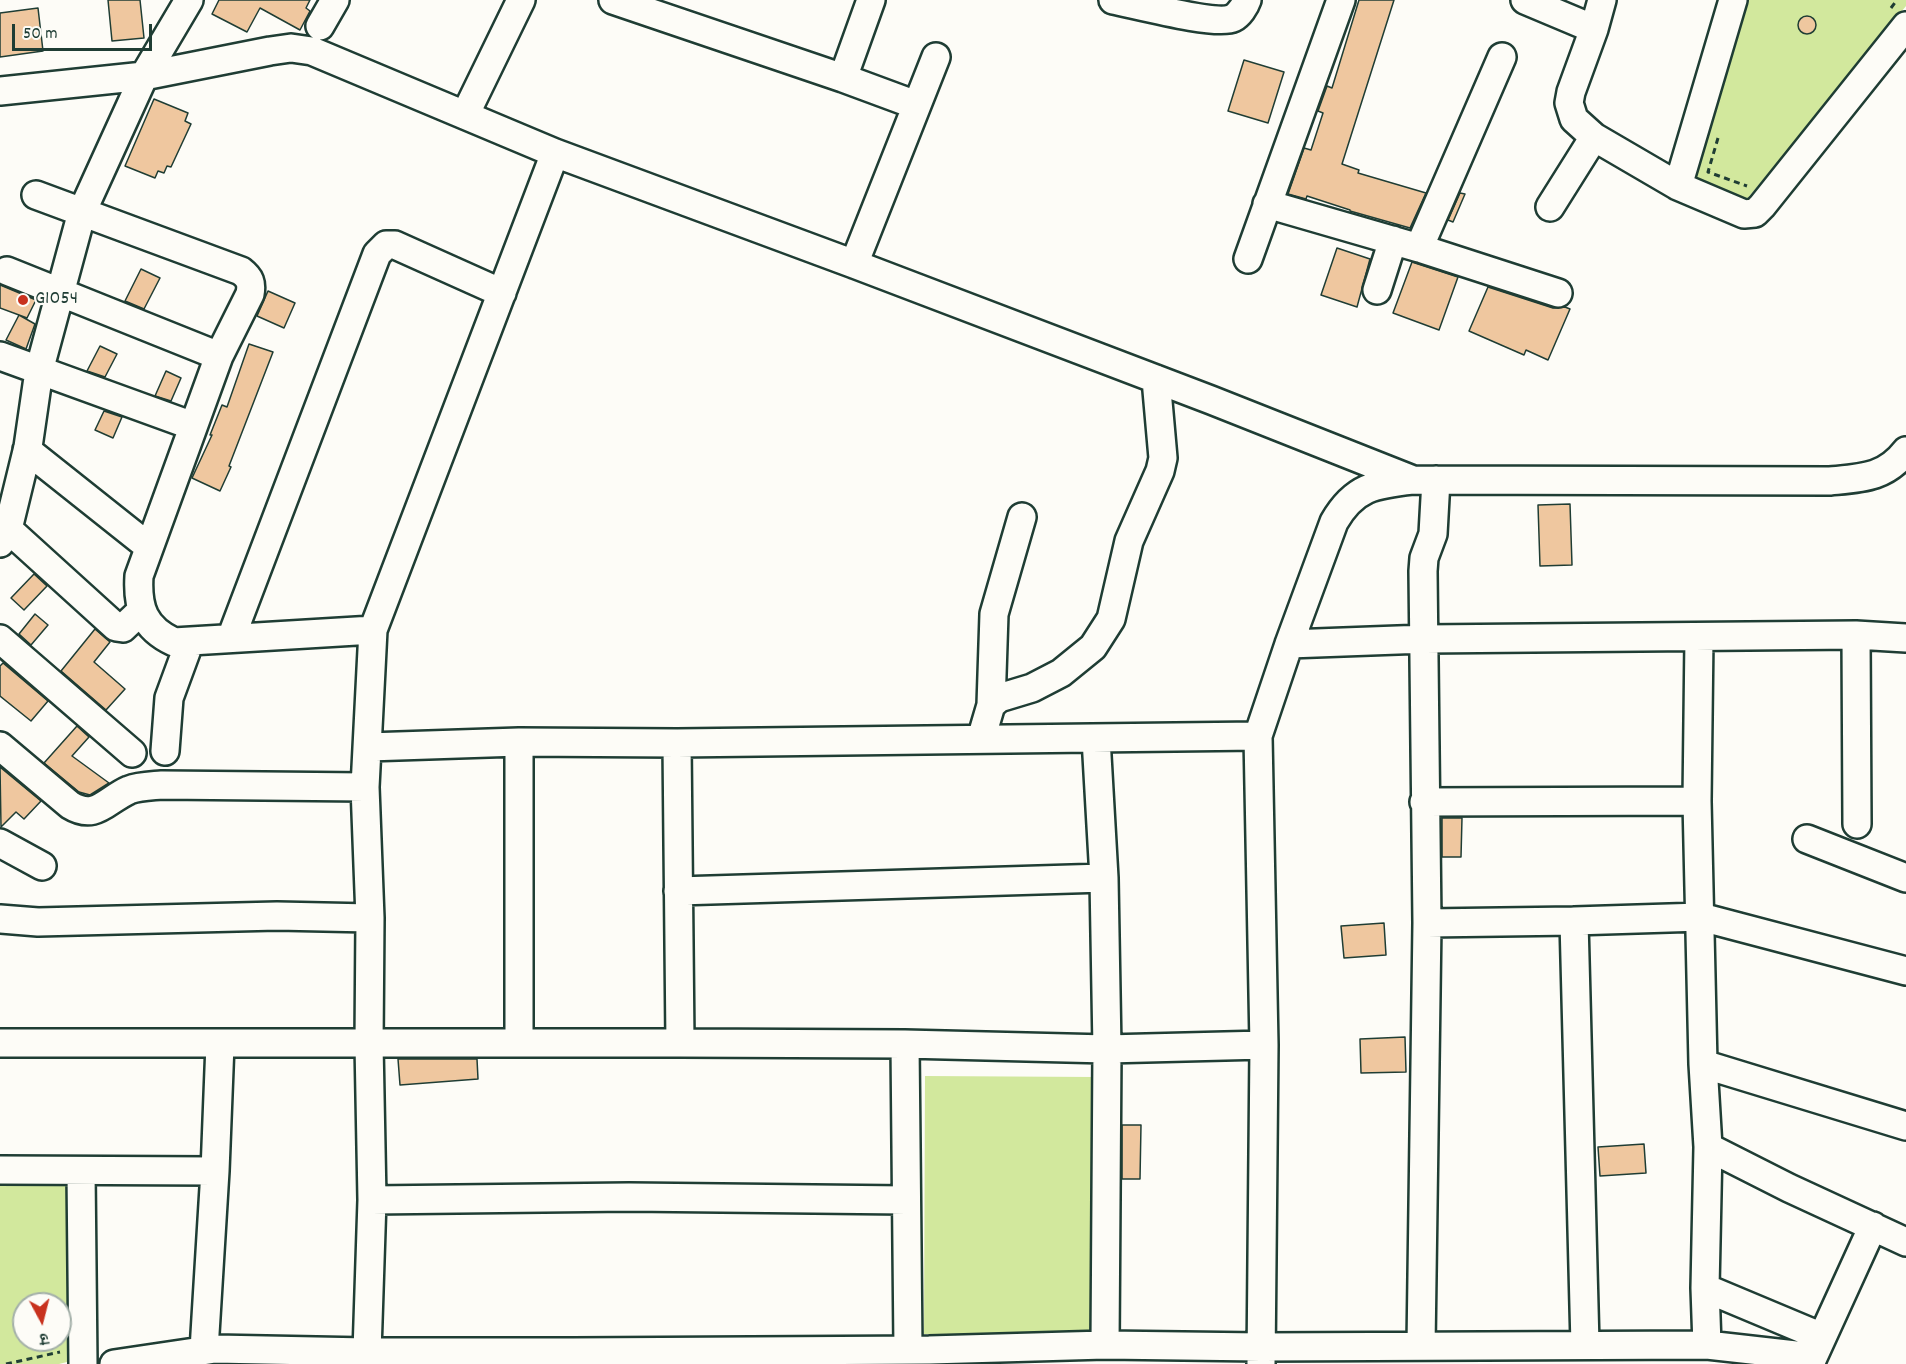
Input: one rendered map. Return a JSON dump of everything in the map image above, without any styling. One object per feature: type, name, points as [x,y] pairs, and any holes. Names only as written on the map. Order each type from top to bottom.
[{"type":"street","points":[[142,610],[123,628],[116,627],[4,536],[9,478],[27,450],[39,371],[82,212],[144,76],[189,0]]},
{"type":"street","points":[[320,26],[335,0]]},
{"type":"street","points":[[465,115],[521,0]]},
{"type":"street","points":[[613,0],[916,105]]},
{"type":"street","points":[[843,78],[871,0]]},
{"type":"street","points":[[1113,0],[1215,20],[1233,18],[1245,6],[1247,0]]},
{"type":"street","points":[[1248,259],[1341,0]]},
{"type":"street","points":[[1525,0],[1594,29]]},
{"type":"street","points":[[1602,0],[1571,92],[1569,103],[1574,119],[1594,136],[1678,186],[1744,214],[1755,213],[1898,18]]},
{"type":"street","points":[[1678,186],[1733,0]]},
{"type":"street","points":[[0,91],[144,76],[270,51],[302,48],[555,153],[1425,480]]},
{"type":"street","points":[[854,264],[936,57]]},
{"type":"street","points":[[1419,248],[1502,57]]},
{"type":"street","points":[[1550,207],[1594,136]]},
{"type":"street","points":[[367,1352],[372,1200],[369,1044],[370,918],[364,787],[373,630],[555,153]]},
{"type":"street","points":[[36,195],[242,271],[249,277],[252,286],[219,356],[139,576],[138,592],[146,620],[160,635],[174,642],[373,630]]},
{"type":"street","points":[[1267,204],[1393,240],[1558,293]]},
{"type":"street","points":[[1377,290],[1393,240]]},
{"type":"street","points":[[231,638],[377,254],[386,245],[395,245],[502,293]]},
{"type":"street","points":[[7,271],[219,356]]},
{"type":"street","points":[[0,356],[193,426]]},
{"type":"street","points":[[992,705],[999,698],[1032,688],[1061,674],[1093,647],[1111,619],[1129,541],[1160,471],[1163,458],[1156,379]]},
{"type":"street","points":[[27,450],[149,547]]},
{"type":"street","points":[[1261,1356],[1264,1045],[1258,736],[1288,644],[1334,522],[1344,504],[1371,487],[1425,480],[1830,481],[1863,478],[1887,470],[1906,451]]},
{"type":"street","points":[[1421,1346],[1427,923],[1423,571],[1424,558],[1433,534],[1425,480]]},
{"type":"street","points":[[981,739],[992,705],[994,614],[1022,517]]},
{"type":"street","points":[[1288,644],[1425,639],[1856,635],[1906,638]]},
{"type":"street","points":[[1856,635],[1857,824]]},
{"type":"street","points":[[1699,637],[1697,801],[1708,1148],[1705,1288],[1707,1345]]},
{"type":"street","points":[[0,639],[132,753]]},
{"type":"street","points":[[165,751],[169,698],[190,640]]},
{"type":"street","points":[[368,747],[519,742],[677,743],[1258,736]]},
{"type":"street","points":[[1096,738],[1104,878],[1107,1049],[1105,1346]]},
{"type":"street","points":[[519,742],[519,1043]]},
{"type":"street","points":[[677,743],[680,1042]]},
{"type":"street","points":[[0,746],[80,811],[95,811],[129,790],[145,787],[364,787]]},
{"type":"street","points":[[1425,802],[1697,801]]},
{"type":"street","points":[[1807,839],[1906,878]]},
{"type":"street","points":[[0,843],[42,866]]},
{"type":"street","points":[[678,891],[1104,878]]},
{"type":"street","points":[[0,918],[38,922],[277,916],[370,918]]},
{"type":"street","points":[[1427,923],[1701,917],[1906,971]]},
{"type":"street","points":[[1574,921],[1585,1345]]},
{"type":"street","points":[[0,1043],[680,1042],[1107,1049],[1264,1045]]},
{"type":"street","points":[[204,1350],[216,1171],[220,1044]]},
{"type":"street","points":[[905,1044],[908,1349]]},
{"type":"street","points":[[1704,1064],[1906,1126]]},
{"type":"street","points":[[1708,1148],[1906,1242]]},
{"type":"street","points":[[0,1170],[216,1171]]},
{"type":"street","points":[[72,1358],[81,1172]]},
{"type":"street","points":[[372,1200],[640,1197],[906,1200]]},
{"type":"street","points":[[1815,1352],[1873,1226]]},
{"type":"street","points":[[1705,1288],[1815,1352]]},
{"type":"street","points":[[114,1364],[204,1350],[367,1352],[1105,1346],[1261,1356],[1421,1346],[1707,1345],[1815,1352]]},
{"type":"path","points":[[1897,0],[1898,18]]},
{"type":"path","points":[[1718,137],[1708,172],[1747,187],[1754,178]]},
{"type":"path","points":[[6,1364],[72,1358]]},
{"type":"green space","points":[[1749,0],[1906,0],[1906,6],[1747,199],[1696,179]]},
{"type":"green space","points":[[925,1076],[1096,1077],[1096,1334],[924,1334]]},
{"type":"green space","points":[[0,1184],[69,1185],[70,1292],[12,1292],[12,1352],[71,1352],[71,1361],[59,1364],[0,1364]]},
{"type":"building","points":[[108,0],[140,0],[144,38],[112,41]]},
{"type":"building","points":[[219,0],[310,0],[306,8],[310,11],[300,30],[260,8],[247,32],[212,14]]},
{"type":"building","points":[[1359,0],[1394,0],[1342,164],[1359,170],[1358,173],[1426,193],[1410,228],[1307,196],[1306,199],[1288,194],[1304,148],[1311,150],[1323,113],[1318,111],[1327,86],[1332,88]]},
{"type":"building","points":[[38,8],[43,51],[0,57],[0,13]]},
{"type":"building","points":[[1803,16],[1811,16],[1816,21],[1814,32],[1803,34],[1798,29],[1798,21]]},
{"type":"building","points":[[1244,60],[1284,72],[1268,123],[1228,111]]},
{"type":"building","points":[[154,99],[188,113],[185,121],[191,124],[171,167],[167,166],[164,173],[158,171],[155,178],[125,166]]},
{"type":"building","points":[[1460,193],[1465,194],[1453,222],[1448,220]]},
{"type":"building","points":[[1337,248],[1370,259],[1357,307],[1321,295]]},
{"type":"building","points":[[1412,262],[1458,277],[1439,330],[1393,313]]},
{"type":"building","points":[[141,269],[160,278],[144,309],[125,301]]},
{"type":"building","name":"G1054","points":[[0,285],[36,300],[27,318],[0,308]]},
{"type":"building","points":[[1488,287],[1553,308],[1570,309],[1548,360],[1526,350],[1524,355],[1469,331]]},
{"type":"building","points":[[268,291],[295,303],[284,328],[257,316]]},
{"type":"building","points":[[19,315],[35,324],[26,349],[6,340]]},
{"type":"building","points":[[249,344],[273,352],[220,491],[192,478],[212,435],[210,435],[222,405],[227,407]]},
{"type":"building","points":[[100,346],[117,354],[105,377],[87,371]]},
{"type":"building","points":[[166,371],[181,378],[171,401],[155,396]]},
{"type":"building","points":[[104,411],[122,417],[113,438],[95,430]]},
{"type":"building","points":[[1570,504],[1572,565],[1540,566],[1538,505]]},
{"type":"building","points":[[34,574],[47,586],[24,610],[11,598]]},
{"type":"building","points":[[35,614],[48,625],[31,645],[19,634]]},
{"type":"building","points":[[95,629],[110,642],[94,662],[125,689],[106,710],[61,671]]},
{"type":"building","points":[[3,663],[48,701],[31,721],[0,696],[0,666]]},
{"type":"building","points":[[77,726],[89,737],[72,756],[109,783],[90,795],[79,792],[44,763]]},
{"type":"building","points":[[0,767],[41,801],[24,819],[16,812],[1,827]]},
{"type":"building","points":[[1442,818],[1462,818],[1461,857],[1442,857]]},
{"type":"building","points":[[1384,923],[1386,955],[1344,958],[1341,926]]},
{"type":"building","points":[[1405,1037],[1406,1072],[1361,1073],[1360,1039]]},
{"type":"building","points":[[398,1059],[477,1059],[478,1079],[400,1085]]},
{"type":"building","points":[[1122,1125],[1141,1125],[1140,1179],[1122,1179]]},
{"type":"building","points":[[1644,1144],[1646,1173],[1600,1176],[1598,1147]]},
{"type":"place","name":"G1054","points":[[23,300]]}]
